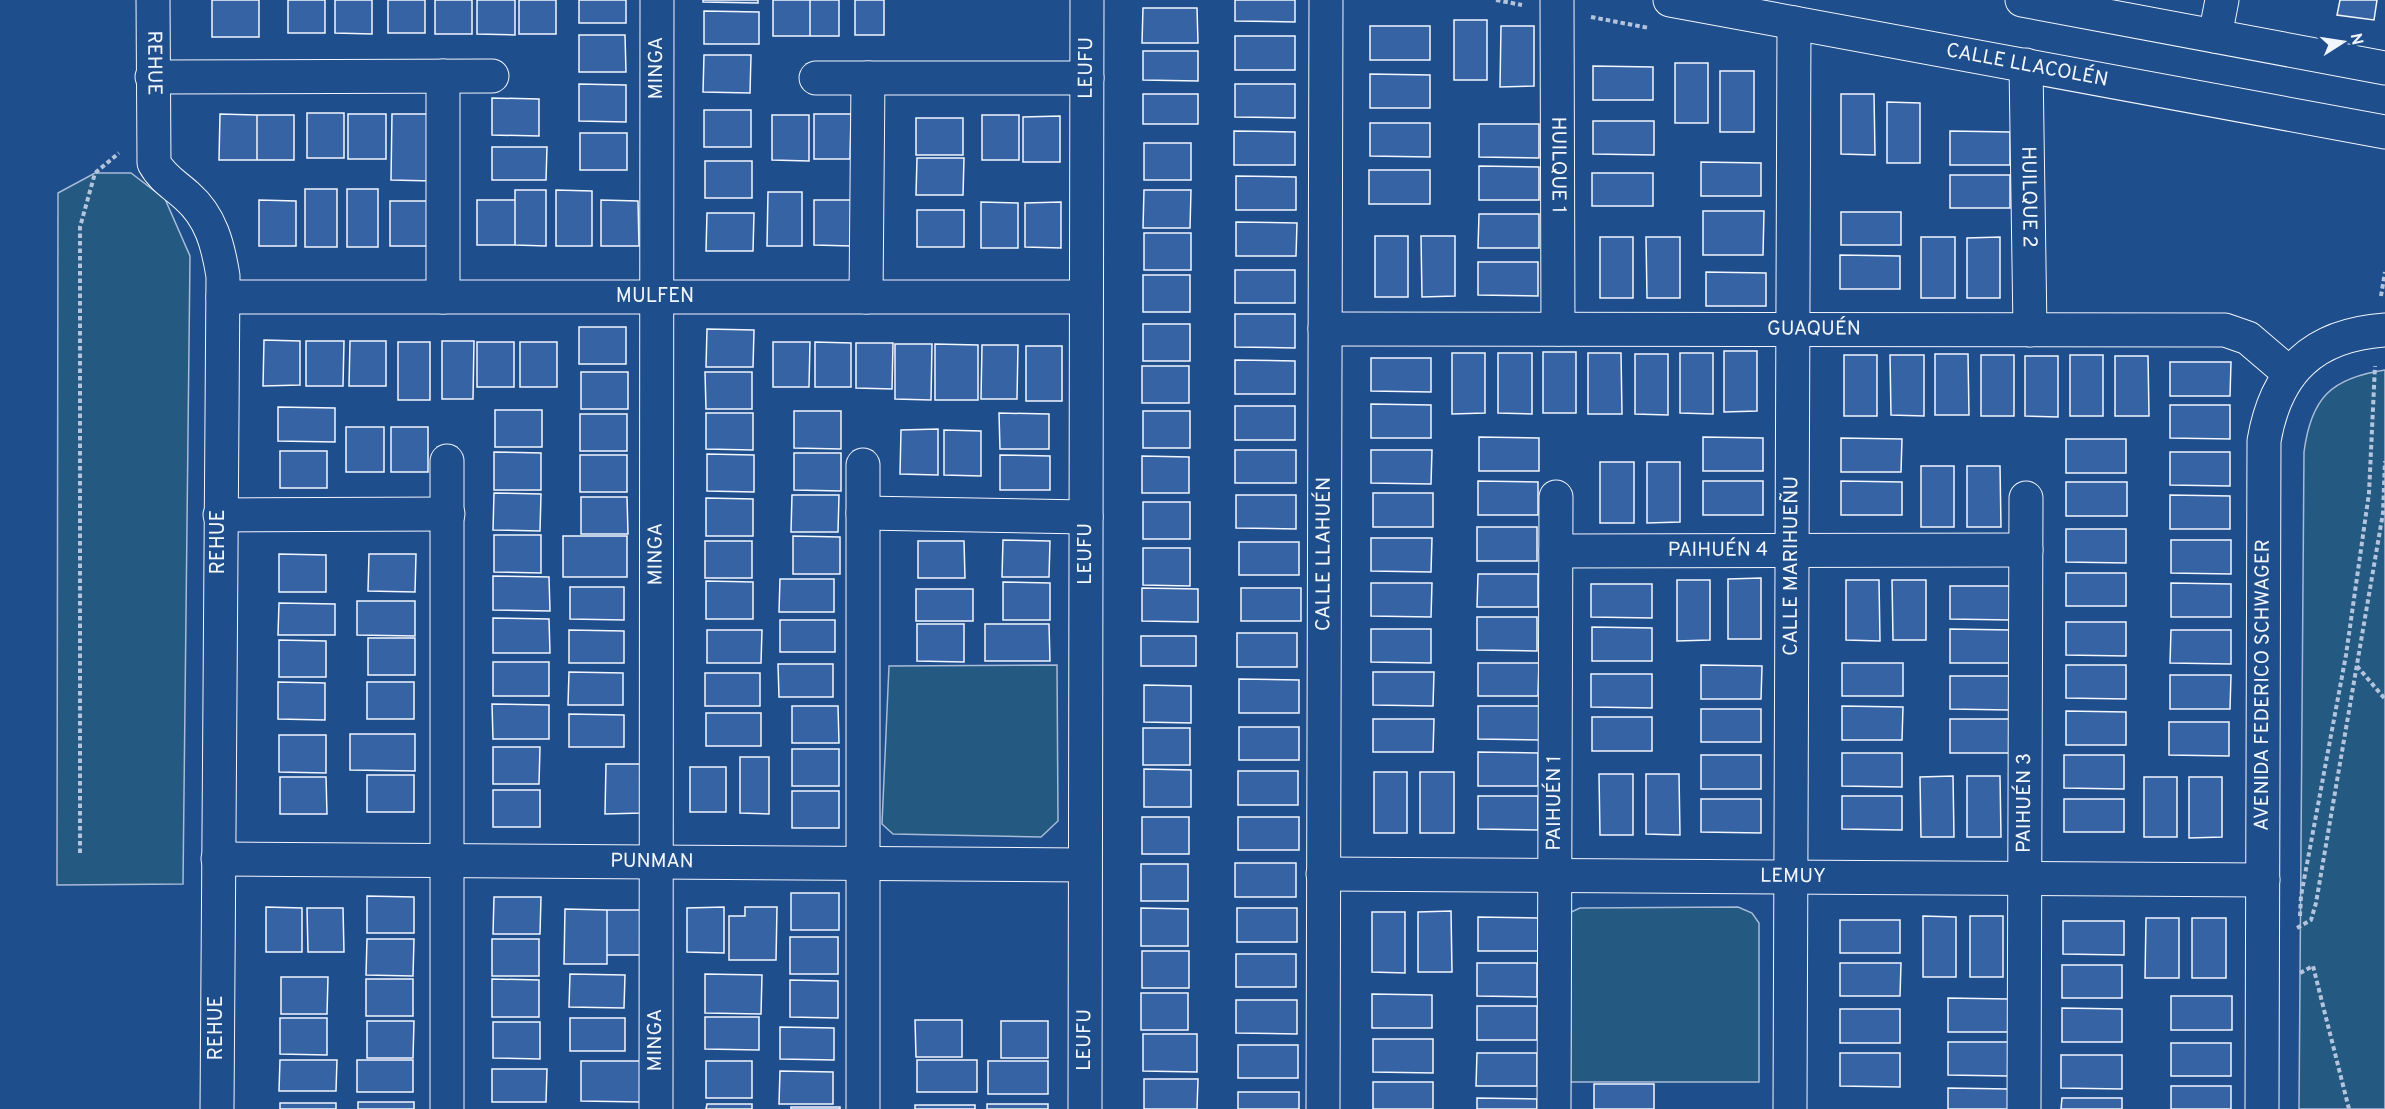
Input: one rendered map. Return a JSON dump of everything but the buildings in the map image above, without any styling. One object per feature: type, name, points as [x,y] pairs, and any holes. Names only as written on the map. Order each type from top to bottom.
[{"type":"street","name":"REHUE","points":[[153,0],[153,154],[159,171],[198,206],[214,236],[221,265],[223,297],[219,514],[217,1109]]},
{"type":"street","name":"MINGA","points":[[656,1109],[657,0]]},
{"type":"street","name":"LEUFU","points":[[1084,1109],[1087,0]]},
{"type":"street","name":"CALLE LLAHUÉN","points":[[1323,1109],[1326,0]]},
{"type":"street","name":"HUILQUE 1","points":[[1557,0],[1558,329]]},
{"type":"street","name":"CALLE LLACOLÉN","points":[[1670,0],[2385,132]]},
{"type":"street","points":[[2022,0],[2385,68]]},
{"type":"street","points":[[2215,36],[2222,0]]},
{"type":"street","name":"CALLE MARIHUEÑU","points":[[1790,1109],[1794,23]]},
{"type":"street","name":"HUILQUE 2","points":[[2026,65],[2030,330]]},
{"type":"street","points":[[442,76],[442,297]]},
{"type":"street","points":[[152,77],[492,76]]},
{"type":"street","points":[[816,78],[1087,78]]},
{"type":"street","points":[[866,297],[868,78]]},
{"type":"street","name":"MULFEN","points":[[223,297],[1086,297]]},
{"type":"street","name":"GUAQUÉN","points":[[1325,329],[2225,330],[2248,338],[2289,373]]},
{"type":"street","name":"AVENIDA FEDERICO SCHWAGER","points":[[2262,1109],[2264,441],[2273,404],[2289,373],[2319,348],[2341,338],[2381,331]]},
{"type":"street","points":[[447,461],[447,1109]]},
{"type":"street","points":[[863,465],[863,1109]]},
{"type":"street","name":"PAIHUÉN 1","points":[[1554,1109],[1556,497]]},
{"type":"street","name":"PAIHUÉN 3","points":[[2024,1109],[2026,498]]},
{"type":"street","points":[[863,513],[1086,517]]},
{"type":"street","points":[[219,514],[448,514]]},
{"type":"street","name":"PAIHUÉN 4","points":[[1556,551],[2026,550]]},
{"type":"street","name":"PUNMAN","points":[[218,859],[1085,865]]},
{"type":"street","name":"LEMUY","points":[[1323,874],[2263,880]]},
{"type":"path","points":[[80,853],[80,227],[94,173],[153,127]]},
{"type":"path","points":[[2300,939],[2301,896],[2346,655],[2369,493],[2385,272]]},
{"type":"path","points":[[2262,929],[2300,928],[2311,920],[2316,903],[2383,513],[2385,461]]},
{"type":"path","points":[[2356,666],[2385,699]]},
{"type":"path","points":[[2300,962],[2300,985]]},
{"type":"path","points":[[2300,973],[2313,966],[2349,1109]]},
{"type":"shaded area","points":[[95,173],[131,173],[165,199],[190,256],[183,884],[57,885],[58,193]]},
{"type":"shaded area","points":[[2385,370],[2385,1109],[2299,1109],[2304,452],[2312,418],[2318,404],[2327,394],[2337,385],[2351,379]]},
{"type":"shaded area","points":[[1057,665],[1058,821],[1041,837],[893,834],[882,824],[889,666]]},
{"type":"shaded area","points":[[1738,907],[1752,913],[1759,923],[1759,1082],[1569,1082],[1569,913],[1580,908]]}]
